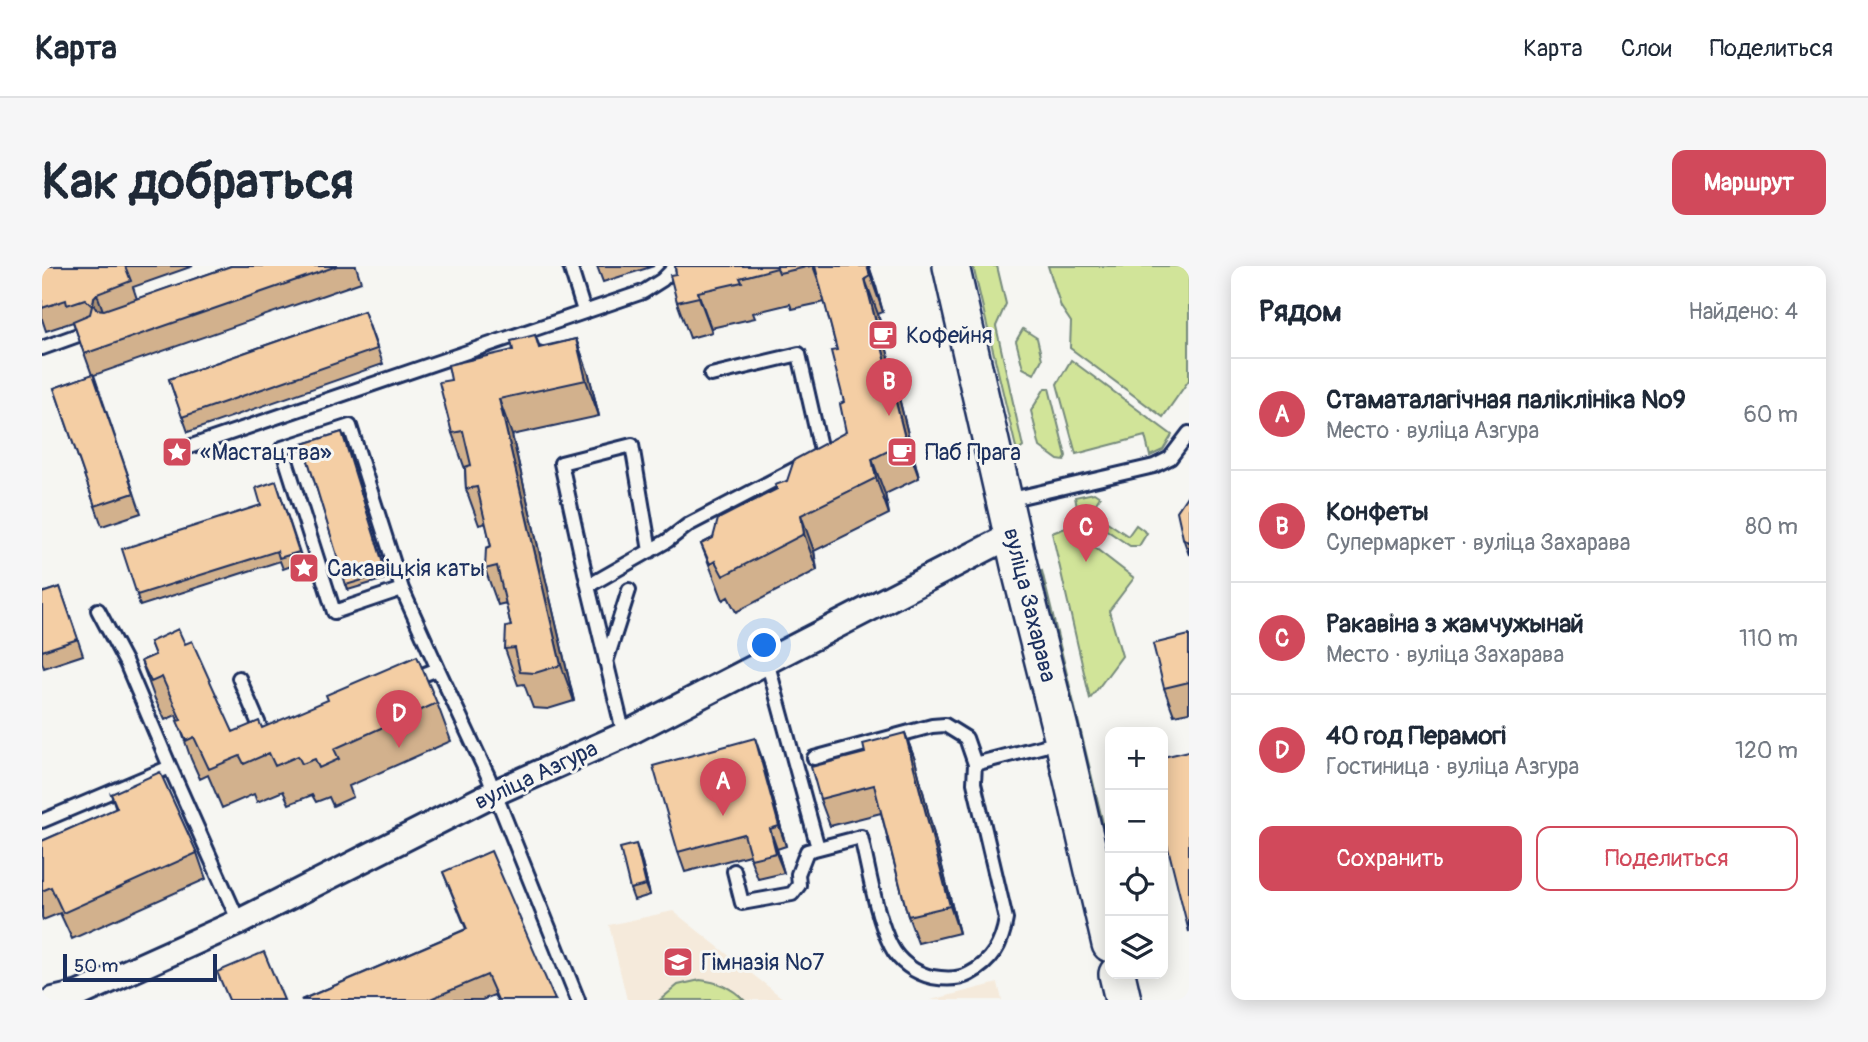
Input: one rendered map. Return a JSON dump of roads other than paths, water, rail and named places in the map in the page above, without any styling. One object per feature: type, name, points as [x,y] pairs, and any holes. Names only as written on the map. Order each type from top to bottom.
[{"type":"main road","name":"вуліца Захарава","points":[[951,266],[1105,922]]},
{"type":"main road","points":[[1118,979],[1123,1000]]},
{"type":"street","name":"вуліца Азгура","points":[[53,1000],[79,994],[239,922],[494,793],[624,735],[1012,535]]},
{"type":"lane","points":[[570,266],[584,311]]},
{"type":"lane","points":[[186,448],[643,292],[662,280],[676,266]]},
{"type":"lane","points":[[42,348],[92,330]]},
{"type":"lane","points":[[588,586],[667,541],[688,524],[822,455],[799,354],[711,375]]},
{"type":"lane","points":[[401,589],[334,612],[282,448],[350,426],[401,589],[488,776],[578,1000]]},
{"type":"lane","points":[[1004,501],[1154,466],[1184,449],[1189,433]]},
{"type":"lane","points":[[624,735],[561,463],[632,445],[650,551]]},
{"type":"lane","points":[[606,662],[629,590]]},
{"type":"lane","points":[[98,610],[127,663],[239,922]]},
{"type":"lane","points":[[767,661],[818,848]]},
{"type":"lane","points":[[401,684],[438,668]]},
{"type":"lane","points":[[239,678],[266,739],[278,734]]},
{"type":"lane","points":[[734,872],[743,903],[792,894],[799,886],[798,874],[807,851],[861,837],[884,928],[891,947],[905,965],[923,975],[944,979],[965,976],[983,966],[996,951],[1003,937],[1006,919],[974,783],[975,764],[966,737],[945,726],[932,726],[814,758]]},
{"type":"lane","points":[[975,764],[1063,741]]},
{"type":"lane","points":[[42,821],[170,767]]},
{"type":"place","name":"Кофейня","points":[[883,335]]},
{"type":"place","name":"Конфеты","points":[[889,416]]},
{"type":"place","name":"«Мастацтва»","points":[[177,452]]},
{"type":"place","name":"Паб Прага","points":[[902,452]]},
{"type":"place","name":"Ракавіна з жамчужынай","points":[[1086,562]]},
{"type":"place","name":"Сакавіцкія каты","points":[[304,568]]},
{"type":"place","name":"40 год Перамогі","points":[[399,748]]},
{"type":"place","name":"Стаматалагічная паліклініка №9","points":[[723,816]]},
{"type":"place","name":"Гімназія №7","points":[[678,962]]}]
